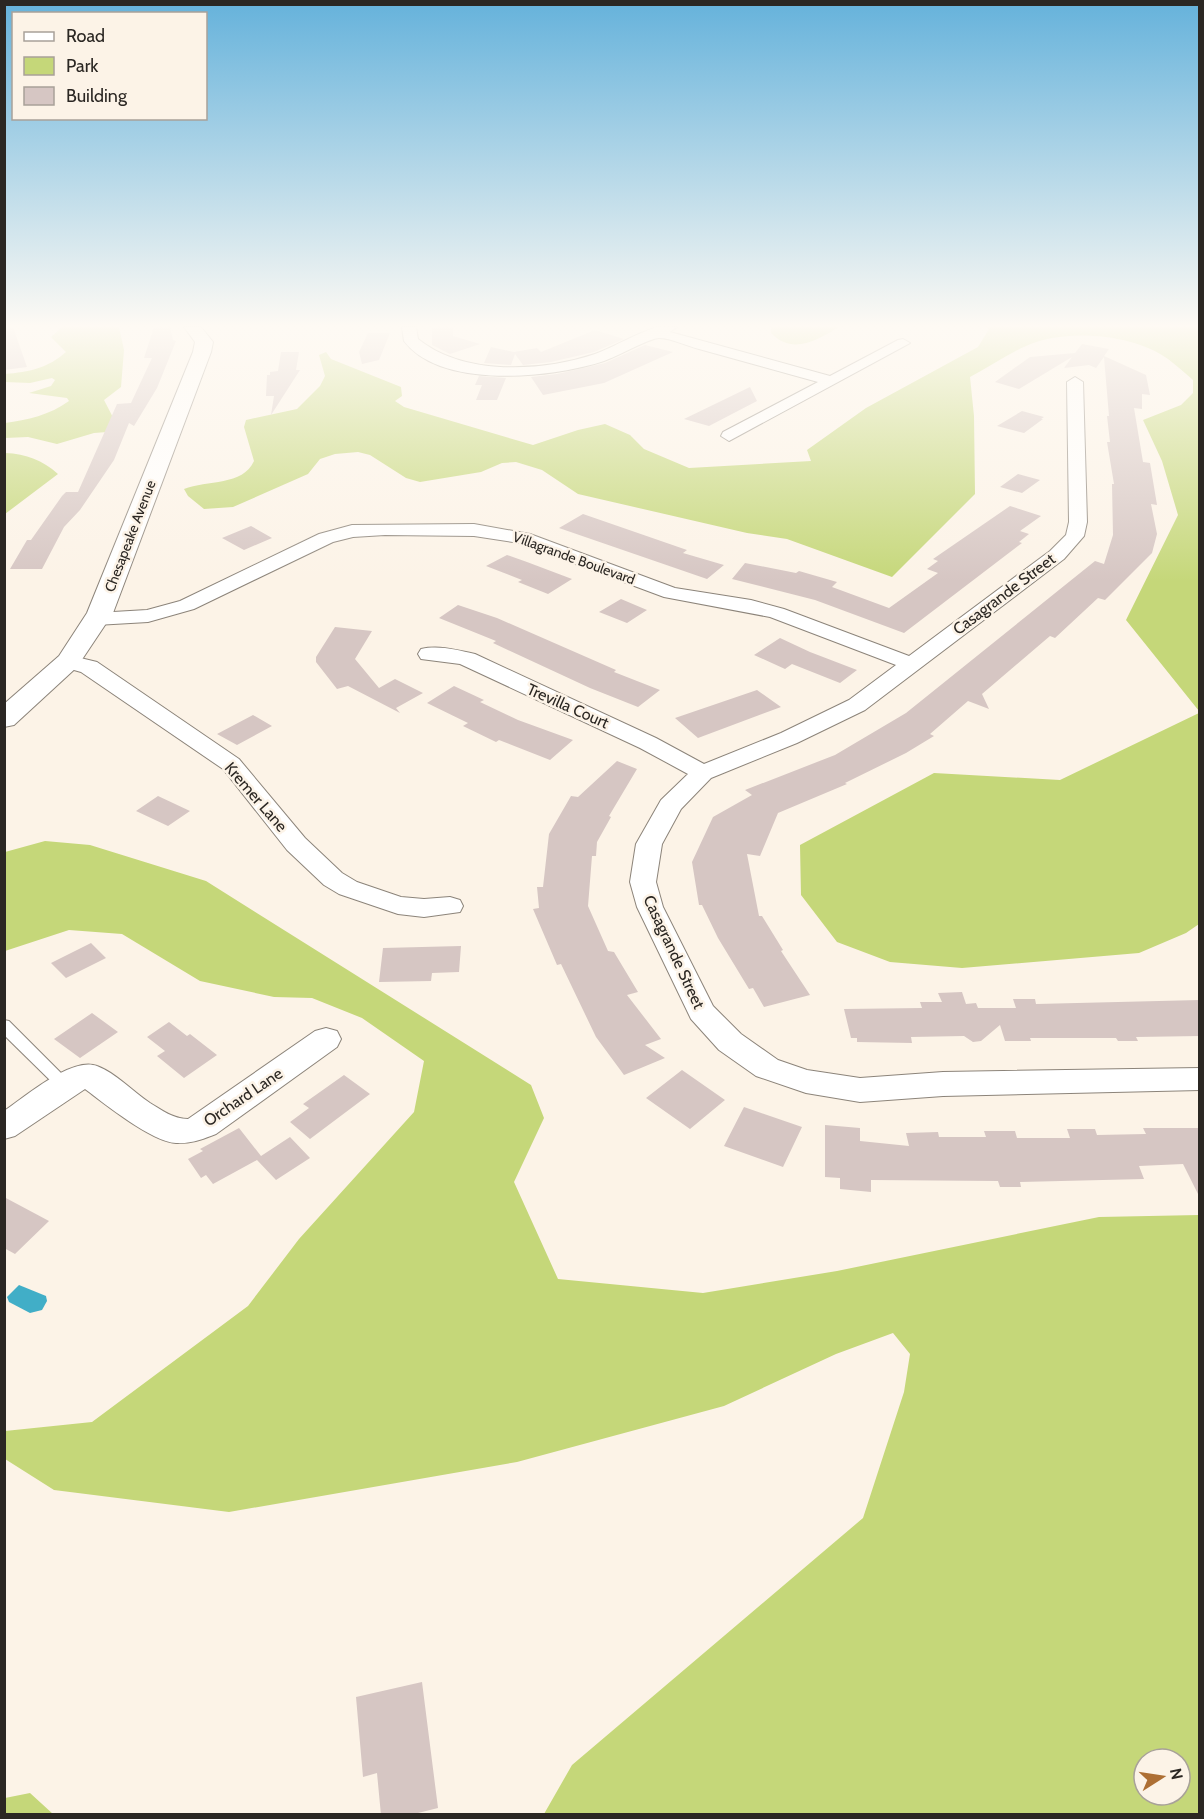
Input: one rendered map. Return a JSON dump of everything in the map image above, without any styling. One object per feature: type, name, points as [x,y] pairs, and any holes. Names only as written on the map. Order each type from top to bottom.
[{"type":"street","name":"Chesapeake Avenue","points":[[4,719],[68,661],[96,619],[178,412]]},
{"type":"street","points":[[729,436],[774,412]]},
{"type":"street","name":"Casagrande Street","points":[[1076,412],[1078,522],[1075,536],[1057,555],[880,690],[835,717],[704,773],[670,805],[649,844],[643,882],[650,907],[701,1012],[730,1042],[767,1068],[806,1081],[860,1090],[943,1084],[1200,1079]]},
{"type":"street","name":"Villagrande Boulevard","points":[[96,619],[164,614],[187,606],[326,538],[352,531],[474,530],[523,538],[671,593],[751,606],[777,613],[912,664]]},
{"type":"street","name":"Trevilla Court","points":[[429,654],[467,659],[648,743],[704,773]]},
{"type":"street","name":"Kremer Lane","points":[[68,661],[89,667],[231,764],[296,844],[333,879],[348,888],[398,905],[424,908],[450,906]]},
{"type":"street","name":"Orchard Lane","points":[[4,1127],[65,1086],[83,1076],[94,1076],[127,1104],[155,1122],[173,1131],[189,1131],[206,1125],[326,1039]]},
{"type":"lane","points":[[4,1025],[65,1086]]},
{"type":"green space","points":[[49,412],[110,412],[120,431],[94,433],[57,444],[28,437],[5,438],[5,423]]},
{"type":"green space","points":[[284,412],[421,412],[533,445],[578,430],[605,424],[630,435],[644,449],[689,468],[811,461],[807,450],[861,412],[974,412],[975,494],[892,577],[787,539],[747,533],[578,494],[542,470],[516,462],[502,463],[481,472],[420,482],[406,478],[370,455],[358,452],[335,454],[320,459],[308,474],[233,507],[204,509],[188,496],[184,489],[242,475],[254,461],[244,427],[246,420]]},
{"type":"green space","points":[[1164,412],[1199,412],[1199,711],[1126,620],[1178,515],[1162,461],[1143,420]]},
{"type":"green space","points":[[5,453],[34,459],[58,474],[5,514]]},
{"type":"green space","points":[[1199,713],[1199,924],[1186,933],[1139,953],[962,968],[890,962],[837,942],[801,895],[800,845],[934,773],[1060,780]]},
{"type":"green space","points":[[45,841],[90,845],[206,881],[531,1085],[544,1118],[514,1182],[558,1279],[703,1293],[837,1271],[1099,1217],[1199,1215],[1199,1814],[544,1814],[572,1765],[863,1518],[904,1392],[910,1354],[893,1333],[836,1354],[724,1406],[517,1462],[229,1512],[54,1490],[5,1459],[5,1431],[92,1422],[248,1306],[299,1239],[414,1112],[424,1061],[362,1018],[312,998],[274,997],[200,981],[122,934],[69,930],[5,951],[5,852]]},
{"type":"green space","points":[[30,1793],[53,1814],[5,1814],[5,1798]]},
{"type":"water","points":[[19,1285],[46,1296],[47,1301],[42,1310],[30,1313],[9,1302],[7,1297]]},
{"type":"building","points":[[114,412],[143,412],[134,426],[129,423],[114,460],[80,510],[64,527],[42,569],[10,569],[27,540],[31,540],[62,496],[66,492],[78,492]]},
{"type":"building","points":[[699,412],[736,412],[709,426],[684,419]]},
{"type":"building","points":[[1021,412],[1044,417],[1024,433],[997,426]]},
{"type":"building","points":[[1109,412],[1135,412],[1143,462],[1150,463],[1157,505],[1151,504],[1157,534],[1152,553],[1105,600],[1098,598],[1055,638],[1050,636],[982,694],[989,709],[968,701],[930,734],[934,736],[906,753],[845,783],[847,784],[778,813],[760,856],[747,854],[759,916],[762,916],[783,950],[781,951],[810,995],[764,1007],[753,988],[749,989],[718,938],[702,905],[699,905],[692,862],[713,817],[752,795],[745,790],[835,755],[906,713],[1095,561],[1104,564],[1113,535],[1112,484],[1114,484],[1107,442],[1110,442],[1107,416],[1109,416]]},
{"type":"building","points":[[1018,474],[1040,480],[1022,493],[1000,487]]},
{"type":"building","points":[[1010,506],[1041,516],[1020,531],[1029,534],[1019,542],[1022,543],[904,633],[815,600],[732,579],[745,563],[796,573],[799,571],[837,582],[832,587],[889,608],[938,573],[927,569],[938,561],[933,559]]},
{"type":"building","points":[[583,514],[687,550],[683,553],[724,565],[707,579],[559,528]]},
{"type":"building","points":[[251,526],[272,538],[244,550],[222,538]]},
{"type":"building","points":[[507,555],[572,579],[548,594],[518,582],[522,580],[486,566]]},
{"type":"building","points":[[621,599],[647,610],[627,623],[599,612]]},
{"type":"building","points":[[458,605],[497,618],[616,670],[614,672],[660,690],[638,707],[590,688],[493,643],[496,641],[439,618]]},
{"type":"building","points":[[335,627],[372,631],[355,659],[379,688],[395,679],[423,693],[396,708],[400,713],[348,686],[337,689],[316,662],[316,657]]},
{"type":"building","points":[[780,638],[857,670],[840,683],[792,664],[785,669],[754,655]]},
{"type":"building","points":[[454,686],[484,700],[480,702],[518,720],[573,740],[550,760],[499,740],[496,742],[463,726],[468,723],[427,703]]},
{"type":"building","points":[[757,690],[781,707],[698,738],[675,718]]},
{"type":"building","points":[[253,715],[272,726],[237,745],[217,734]]},
{"type":"building","points":[[617,761],[637,769],[609,816],[611,817],[597,842],[596,856],[592,856],[588,906],[608,951],[614,952],[638,992],[627,995],[661,1039],[645,1045],[665,1058],[624,1075],[596,1037],[561,964],[557,965],[533,909],[539,908],[537,887],[543,887],[549,834],[571,796],[578,797]]},
{"type":"building","points":[[158,796],[190,811],[168,826],[136,811]]},
{"type":"building","points":[[91,943],[106,958],[66,978],[51,963]]},
{"type":"building","points":[[461,946],[459,972],[432,973],[431,981],[379,982],[383,948]]},
{"type":"building","points":[[962,992],[966,1004],[976,1003],[978,1008],[1016,1008],[1013,999],[1035,999],[1036,1004],[1200,1000],[1200,1036],[1136,1037],[1138,1041],[1118,1041],[1116,1038],[1030,1038],[1031,1041],[1005,1041],[1000,1025],[981,1041],[973,1042],[964,1036],[911,1037],[912,1043],[857,1042],[857,1038],[851,1038],[844,1009],[922,1008],[920,1002],[942,1002],[938,993]]},
{"type":"building","points":[[92,1013],[118,1032],[80,1058],[54,1039]]},
{"type":"building","points":[[169,1022],[187,1036],[190,1034],[217,1055],[184,1078],[157,1056],[165,1051],[147,1037]]},
{"type":"building","points":[[682,1070],[725,1100],[690,1129],[646,1098]]},
{"type":"building","points":[[344,1075],[370,1094],[310,1139],[290,1122],[309,1108],[303,1104]]},
{"type":"building","points":[[744,1107],[802,1127],[783,1167],[724,1146]]},
{"type":"building","points":[[825,1125],[860,1128],[860,1141],[909,1146],[906,1133],[938,1132],[939,1137],[986,1137],[984,1131],[1015,1131],[1017,1138],[1070,1138],[1067,1129],[1095,1129],[1097,1135],[1146,1134],[1143,1128],[1200,1128],[1200,1198],[1183,1164],[1139,1166],[1144,1179],[1020,1182],[1021,1187],[1000,1187],[998,1181],[871,1180],[871,1192],[840,1189],[840,1178],[825,1177]]},
{"type":"building","points":[[239,1128],[261,1156],[290,1137],[310,1158],[276,1180],[257,1160],[213,1184],[206,1175],[201,1178],[188,1159],[203,1151],[200,1149]]},
{"type":"building","points":[[4,1197],[49,1221],[15,1254],[4,1248]]},
{"type":"building","points":[[422,1682],[438,1808],[410,1815],[381,1815],[377,1773],[363,1777],[356,1697]]}]
